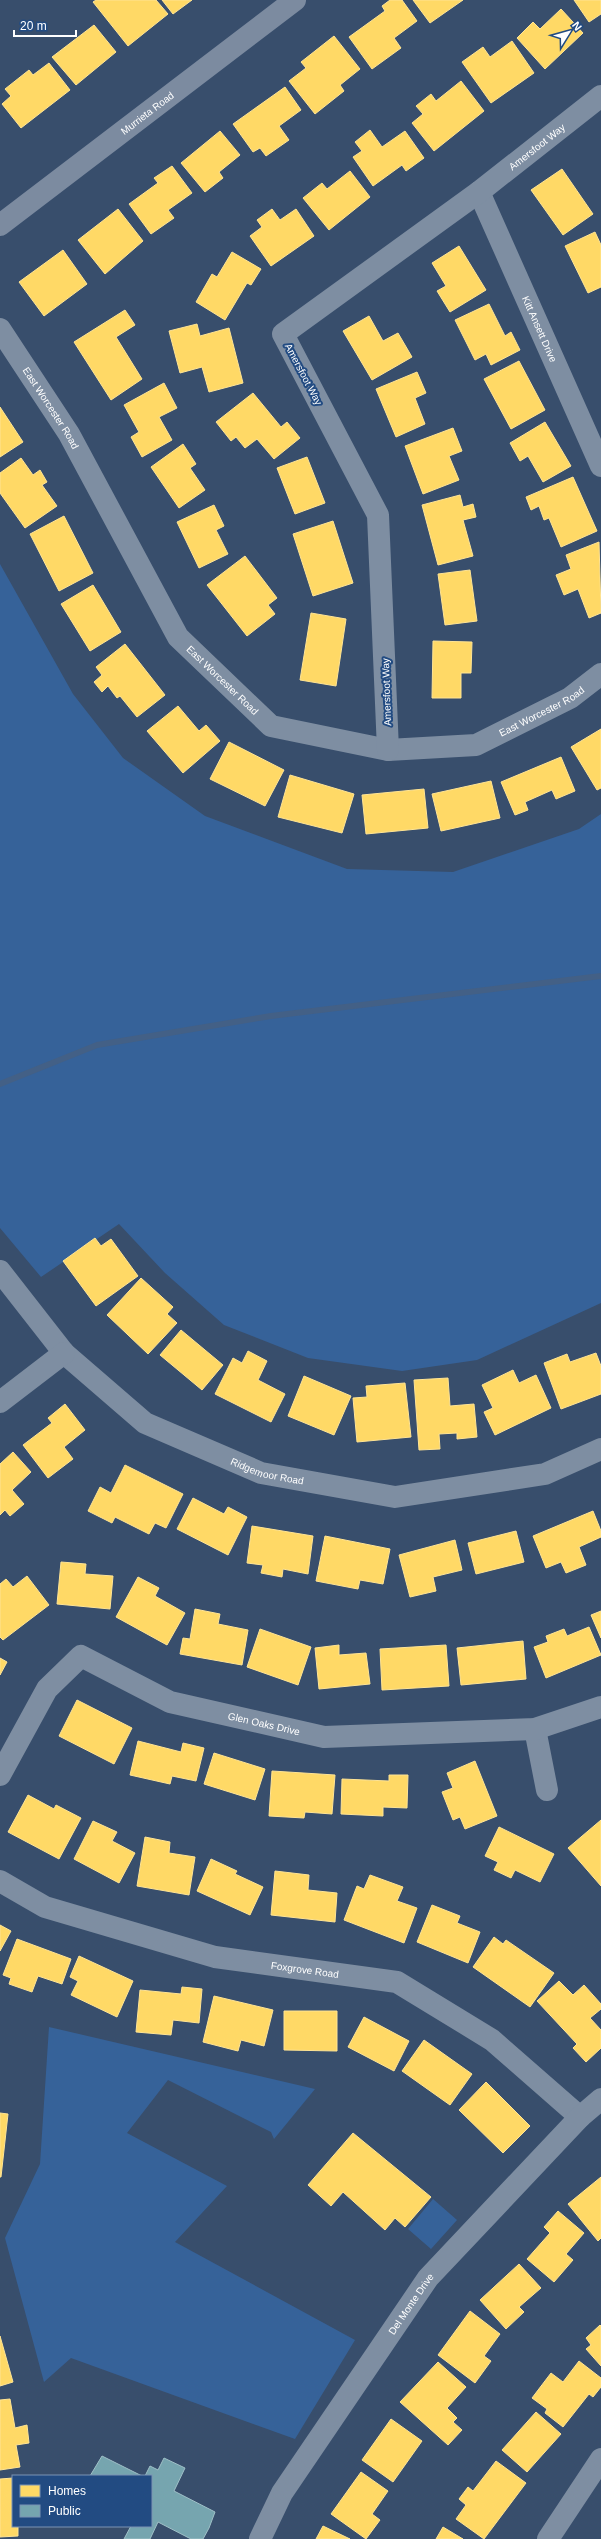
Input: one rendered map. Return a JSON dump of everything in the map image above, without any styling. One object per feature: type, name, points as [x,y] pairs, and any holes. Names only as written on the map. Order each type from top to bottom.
[{"type":"main road","name":"Murrieta Road","points":[[0,225],[295,0]]},
{"type":"street","name":"Amersfoot Way","points":[[388,750],[378,514],[283,334],[479,192],[601,96]]},
{"type":"street","name":"Kitt Ansett Drive","points":[[479,192],[601,466]]},
{"type":"street","name":"East Worcester Road","points":[[0,329],[69,434],[178,637],[270,726],[388,750],[476,745],[570,698],[601,674]]},
{"type":"street","name":"Ridgemoor Road","points":[[0,1271],[64,1353],[145,1423],[261,1473],[395,1497],[545,1474],[601,1449]]},
{"type":"street","points":[[0,1402],[64,1353]]},
{"type":"street","name":"Glen Oaks Drive","points":[[0,1775],[47,1689],[81,1656],[170,1702],[324,1737],[535,1729],[601,1707]]},
{"type":"street","points":[[535,1729],[547,1790]]},
{"type":"street","name":"Foxgrove Road","points":[[0,1881],[45,1907],[215,1957],[397,1982],[492,2040],[580,2117]]},
{"type":"street","name":"Del Monte Drive","points":[[260,2539],[282,2492],[428,2278],[580,2117],[601,2099]]},
{"type":"street","points":[[548,2539],[601,2459]]},
{"type":"shaded area","points":[[0,564],[73,694],[123,758],[205,816],[347,869],[453,872],[579,829],[601,814],[601,1303],[477,1360],[402,1371],[308,1358],[224,1325],[165,1273],[119,1224],[41,1277],[0,1228]]},
{"type":"shaded area","points":[[49,2027],[315,2089],[274,2139],[271,2132],[168,2080],[127,2133],[227,2186],[175,2242],[355,2340],[295,2439],[71,2358],[44,2382],[5,2238],[40,2164]]},
{"type":"shaded area","points":[[433,2199],[457,2220],[431,2249],[408,2229]]},
{"type":"building: Homes","points":[[96,0],[156,0],[168,14],[128,46],[93,2]]},
{"type":"building: Homes","points":[[162,0],[192,0],[173,14]]},
{"type":"building: Homes","points":[[390,0],[402,0],[417,21],[394,38],[401,48],[372,69],[349,37],[385,11],[382,6]]},
{"type":"building: Homes","points":[[413,0],[463,0],[430,23]]},
{"type":"building: Homes","points":[[574,0],[601,0],[601,14],[589,22]]},
{"type":"building: Homes","points":[[561,9],[583,33],[545,69],[517,38],[533,22],[540,29]]},
{"type":"building: Homes","points":[[94,25],[116,52],[76,85],[52,57]]},
{"type":"building: Homes","points":[[334,36],[360,69],[340,85],[344,91],[315,114],[289,81],[306,68],[301,62]]},
{"type":"building: Homes","points":[[512,41],[534,73],[491,103],[462,62],[483,47],[490,57]]},
{"type":"building: Homes","points":[[49,63],[70,90],[21,128],[2,104],[11,96],[5,89],[29,70],[33,75]]},
{"type":"building: Homes","points":[[461,81],[484,111],[434,151],[412,123],[423,114],[416,106],[431,94],[436,101]]},
{"type":"building: Homes","points":[[285,87],[301,110],[279,126],[289,140],[266,156],[260,148],[253,152],[233,124]]},
{"type":"building: Homes","points":[[370,130],[382,147],[405,131],[424,158],[406,171],[402,165],[373,186],[353,157],[362,151],[355,142]]},
{"type":"building: Homes","points":[[220,131],[240,155],[219,172],[223,178],[205,192],[181,163]]},
{"type":"building: Homes","points":[[172,166],[192,193],[168,210],[174,218],[151,234],[129,204],[158,183],[154,178]]},
{"type":"building: Homes","points":[[562,169],[593,214],[563,235],[531,190]]},
{"type":"building: Homes","points":[[350,171],[370,197],[329,230],[303,198],[322,183],[327,189]]},
{"type":"building: Homes","points":[[118,209],[143,241],[105,274],[78,240]]},
{"type":"building: Homes","points":[[272,209],[280,220],[296,209],[314,236],[271,266],[250,236],[262,227],[257,220]]},
{"type":"building: Homes","points":[[595,232],[601,245],[601,287],[588,293],[565,246]]},
{"type":"building: Homes","points":[[459,246],[486,290],[450,312],[437,291],[446,286],[432,263]]},
{"type":"building: Homes","points":[[63,250],[87,284],[44,316],[19,282]]},
{"type":"building: Homes","points":[[232,252],[261,269],[251,285],[247,283],[225,320],[196,302],[212,274],[217,277]]},
{"type":"building: Homes","points":[[489,304],[505,336],[511,332],[520,350],[491,365],[486,354],[475,360],[455,320]]},
{"type":"building: Homes","points":[[125,310],[135,325],[116,337],[142,379],[111,400],[74,342]]},
{"type":"building: Homes","points":[[369,316],[383,341],[398,333],[412,357],[372,380],[343,331]]},
{"type":"building: Homes","points":[[197,324],[200,336],[229,328],[243,383],[209,392],[202,367],[180,373],[169,331]]},
{"type":"building: Homes","points":[[519,361],[545,410],[511,429],[484,379]]},
{"type":"building: Homes","points":[[417,372],[426,393],[415,398],[425,424],[396,437],[376,389]]},
{"type":"building: Homes","points":[[164,383],[177,408],[159,417],[172,440],[142,457],[131,437],[139,432],[124,405]]},
{"type":"building: Homes","points":[[253,393],[281,427],[287,422],[300,438],[274,459],[257,439],[245,448],[236,437],[231,441],[216,422]]},
{"type":"building: Homes","points":[[0,407],[23,442],[0,457]]},
{"type":"building: Homes","points":[[545,422],[571,466],[543,482],[528,456],[520,461],[510,443]]},
{"type":"building: Homes","points":[[453,428],[462,451],[449,456],[459,480],[423,494],[405,446]]},
{"type":"building: Homes","points":[[183,444],[196,464],[190,468],[205,490],[179,508],[151,467]]},
{"type":"building: Homes","points":[[307,457],[325,503],[295,514],[277,468]]},
{"type":"building: Homes","points":[[21,458],[33,475],[40,470],[47,482],[42,485],[57,506],[25,528],[0,493],[0,473]]},
{"type":"building: Homes","points":[[573,477],[597,531],[561,547],[549,518],[544,520],[539,506],[531,510],[526,497]]},
{"type":"building: Homes","points":[[460,495],[463,507],[473,504],[476,517],[463,520],[473,556],[438,565],[422,505]]},
{"type":"building: Homes","points":[[214,505],[224,526],[216,530],[228,554],[199,568],[177,522]]},
{"type":"building: Homes","points":[[64,516],[93,573],[59,591],[30,534]]},
{"type":"building: Homes","points":[[333,521],[353,583],[313,596],[293,534]]},
{"type":"building: Homes","points":[[599,542],[601,613],[589,618],[578,589],[564,595],[556,575],[571,569],[566,555]]},
{"type":"building: Homes","points":[[245,556],[277,598],[268,605],[275,614],[247,636],[207,585]]},
{"type":"building: Homes","points":[[470,570],[477,621],[445,625],[438,574]]},
{"type":"building: Homes","points":[[93,585],[121,632],[90,651],[61,604]]},
{"type":"building: Homes","points":[[311,613],[346,619],[336,686],[300,680]]},
{"type":"building: Homes","points":[[433,641],[472,642],[471,673],[461,673],[461,698],[432,698]]},
{"type":"building: Homes","points":[[125,644],[165,695],[137,717],[120,696],[117,698],[108,686],[102,692],[94,682],[102,675],[96,667]]},
{"type":"building: Homes","points":[[178,706],[199,731],[206,725],[220,741],[183,773],[147,731]]},
{"type":"building: Homes","points":[[601,729],[601,788],[597,790],[571,747]]},
{"type":"building: Homes","points":[[229,742],[284,770],[265,806],[210,779]]},
{"type":"building: Homes","points":[[561,757],[575,791],[556,799],[552,790],[525,802],[528,810],[515,815],[501,782]]},
{"type":"building: Homes","points":[[290,775],[354,794],[342,833],[278,817]]},
{"type":"building: Homes","points":[[491,781],[500,818],[441,831],[432,794]]},
{"type":"building: Homes","points":[[424,789],[428,828],[366,834],[362,795]]},
{"type":"building: Homes","points":[[95,1238],[101,1246],[111,1239],[138,1276],[96,1306],[63,1261]]},
{"type":"building: Homes","points":[[141,1278],[173,1307],[167,1314],[177,1323],[148,1354],[107,1315]]},
{"type":"building: Homes","points":[[181,1330],[223,1365],[202,1390],[160,1355]]},
{"type":"building: Homes","points":[[248,1351],[267,1361],[258,1380],[285,1394],[271,1422],[215,1394],[233,1358],[242,1363]]},
{"type":"building: Homes","points":[[596,1353],[601,1366],[601,1394],[561,1409],[544,1363],[567,1354],[570,1362]]},
{"type":"building: Homes","points":[[513,1370],[519,1383],[536,1375],[551,1408],[495,1435],[484,1412],[493,1408],[482,1385]]},
{"type":"building: Homes","points":[[304,1376],[351,1396],[334,1435],[288,1416]]},
{"type":"building: Homes","points":[[448,1378],[450,1406],[474,1404],[477,1437],[457,1439],[457,1433],[439,1434],[440,1449],[419,1450],[414,1380]]},
{"type":"building: Homes","points":[[405,1383],[411,1437],[357,1442],[353,1398],[367,1397],[366,1386]]},
{"type":"building: Homes","points":[[65,1404],[85,1430],[64,1447],[73,1459],[48,1478],[23,1445],[52,1423],[48,1418]]},
{"type":"building: Homes","points":[[13,1452],[31,1472],[12,1490],[24,1504],[10,1516],[5,1510],[0,1515],[0,1464]]},
{"type":"building: Homes","points":[[125,1465],[183,1494],[166,1528],[155,1523],[149,1534],[115,1517],[112,1523],[88,1511],[100,1487],[111,1493]]},
{"type":"building: Homes","points":[[193,1498],[224,1514],[228,1507],[247,1517],[228,1555],[177,1529]]},
{"type":"building: Homes","points":[[593,1511],[601,1531],[601,1537],[579,1547],[586,1565],[566,1573],[561,1562],[546,1568],[533,1536]]},
{"type":"building: Homes","points":[[252,1526],[313,1536],[308,1574],[283,1569],[282,1577],[261,1573],[263,1565],[247,1563]]},
{"type":"building: Homes","points":[[516,1531],[524,1562],[476,1574],[468,1543]]},
{"type":"building: Homes","points":[[325,1536],[390,1549],[383,1584],[360,1580],[358,1589],[316,1581]]},
{"type":"building: Homes","points":[[455,1540],[462,1570],[433,1577],[436,1591],[410,1597],[399,1555]]},
{"type":"building: Homes","points":[[61,1562],[86,1564],[85,1574],[113,1576],[110,1609],[57,1604]]},
{"type":"building: Homes","points":[[27,1576],[49,1605],[3,1640],[0,1637],[0,1584],[6,1579],[13,1587]]},
{"type":"building: Homes","points":[[138,1577],[159,1588],[155,1596],[185,1613],[167,1645],[116,1617]]},
{"type":"building: Homes","points":[[195,1609],[220,1614],[218,1624],[248,1630],[242,1665],[180,1654],[183,1638],[190,1639]]},
{"type":"building: Homes","points":[[601,1611],[601,1638],[591,1615]]},
{"type":"building: Homes","points":[[589,1627],[601,1655],[546,1678],[534,1647],[548,1642],[546,1636],[564,1629],[567,1636]]},
{"type":"building: Homes","points":[[260,1629],[311,1647],[298,1685],[247,1667]]},
{"type":"building: Homes","points":[[523,1641],[526,1679],[461,1685],[457,1648]]},
{"type":"building: Homes","points":[[339,1645],[339,1655],[366,1653],[370,1684],[319,1689],[315,1648]]},
{"type":"building: Homes","points":[[446,1645],[449,1686],[382,1690],[380,1649]]},
{"type":"building: Homes","points":[[0,1658],[7,1662],[0,1675]]},
{"type":"building: Homes","points":[[77,1700],[132,1728],[114,1764],[59,1736]]},
{"type":"building: Homes","points":[[138,1741],[181,1752],[183,1743],[204,1748],[196,1781],[172,1776],[170,1784],[130,1775]]},
{"type":"building: Homes","points":[[214,1753],[265,1769],[255,1800],[204,1784]]},
{"type":"building: Homes","points":[[475,1761],[497,1816],[465,1829],[460,1817],[453,1820],[442,1792],[453,1788],[447,1773]]},
{"type":"building: Homes","points":[[272,1771],[335,1775],[332,1814],[305,1812],[304,1818],[269,1816]]},
{"type":"building: Homes","points":[[389,1775],[408,1775],[407,1808],[383,1807],[383,1816],[341,1814],[342,1779],[389,1781]]},
{"type":"building: Homes","points":[[28,1795],[54,1809],[56,1805],[81,1818],[59,1859],[8,1832]]},
{"type":"building: Homes","points":[[601,1820],[601,1886],[568,1848]]},
{"type":"building: Homes","points":[[93,1821],[117,1832],[112,1841],[135,1853],[119,1883],[74,1859]]},
{"type":"building: Homes","points":[[499,1827],[554,1854],[540,1882],[515,1870],[511,1878],[494,1870],[498,1862],[485,1856]]},
{"type":"building: Homes","points":[[145,1837],[170,1842],[169,1853],[195,1857],[189,1895],[137,1886]]},
{"type":"building: Homes","points":[[211,1859],[237,1871],[235,1874],[263,1887],[250,1915],[197,1891]]},
{"type":"building: Homes","points":[[275,1871],[309,1875],[308,1890],[337,1893],[335,1922],[271,1915]]},
{"type":"building: Homes","points":[[370,1875],[403,1887],[397,1901],[417,1908],[404,1943],[344,1920],[357,1886],[364,1889]]},
{"type":"building: Homes","points":[[432,1905],[460,1916],[457,1923],[480,1932],[468,1963],[417,1942]]},
{"type":"building: Homes","points":[[0,1925],[11,1931],[0,1951]]},
{"type":"building: Homes","points":[[494,1937],[503,1944],[506,1940],[554,1973],[530,2007],[473,1967]]},
{"type":"building: Homes","points":[[17,1939],[71,1959],[62,1984],[38,1976],[32,1992],[9,1984],[11,1978],[3,1975]]},
{"type":"building: Homes","points":[[79,1956],[133,1981],[117,2017],[71,1995],[78,1981],[70,1977]]},
{"type":"building: Homes","points":[[559,1981],[573,1995],[584,1985],[601,2004],[601,2009],[590,2018],[601,2030],[601,2048],[586,2062],[573,2048],[577,2044],[537,2001]]},
{"type":"building: Homes","points":[[182,1987],[202,1989],[199,2023],[173,2020],[171,2035],[136,2032],[140,1990],[181,1994]]},
{"type":"building: Homes","points":[[214,1996],[273,2010],[264,2046],[241,2040],[238,2051],[203,2042]]},
{"type":"building: Homes","points":[[284,2011],[337,2011],[337,2051],[284,2050]]},
{"type":"building: Homes","points":[[364,2017],[409,2041],[394,2071],[348,2047]]},
{"type":"building: Homes","points":[[424,2040],[472,2074],[450,2105],[402,2071]]},
{"type":"building: Homes","points":[[486,2082],[530,2126],[503,2153],[459,2110]]},
{"type":"building: Homes","points":[[0,2113],[8,2114],[1,2177],[0,2177]]},
{"type":"building: Homes","points":[[353,2133],[431,2197],[405,2227],[395,2218],[385,2230],[343,2192],[331,2206],[308,2185]]},
{"type":"building: Homes","points":[[601,2177],[601,2238],[598,2241],[568,2204]]},
{"type":"building: Homes","points":[[558,2211],[584,2233],[566,2254],[573,2260],[554,2282],[527,2259],[550,2233],[544,2227]]},
{"type":"building: Homes","points":[[519,2264],[541,2288],[519,2307],[524,2312],[506,2329],[480,2300]]},
{"type":"building: Homes","points":[[470,2311],[500,2334],[484,2356],[491,2361],[475,2383],[438,2355]]},
{"type":"building: Homes","points":[[600,2325],[601,2366],[586,2349],[591,2345],[586,2338]]},
{"type":"building: Homes","points":[[0,2336],[13,2382],[0,2386]]},
{"type":"building: Homes","points":[[579,2361],[601,2378],[601,2387],[593,2397],[589,2394],[563,2427],[545,2413],[547,2409],[532,2398],[551,2373],[563,2382]]},
{"type":"building: Homes","points":[[438,2362],[466,2387],[447,2408],[457,2418],[453,2422],[462,2430],[448,2445],[400,2402]]},
{"type":"building: Homes","points":[[10,2399],[15,2428],[27,2425],[29,2443],[16,2445],[20,2467],[0,2470],[0,2400]]},
{"type":"building: Homes","points":[[536,2412],[561,2434],[527,2472],[502,2450]]},
{"type":"building: Homes","points":[[391,2419],[422,2441],[393,2482],[362,2460]]},
{"type":"building: Homes","points":[[496,2461],[526,2483],[484,2539],[456,2519],[466,2505],[459,2499],[468,2487],[473,2491]]},
{"type":"building: Homes","points":[[361,2472],[388,2491],[372,2514],[380,2520],[366,2539],[331,2514]]},
{"type":"building: Homes","points":[[12,2478],[12,2527],[18,2527],[18,2536],[0,2537],[0,2479]]},
{"type":"building: Homes","points":[[323,2526],[350,2539],[316,2539]]},
{"type":"building: Homes","points":[[443,2527],[463,2539],[436,2539]]},
{"type":"building: Public","points":[[102,2456],[140,2475],[91,2475]]},
{"type":"building: Public","points":[[164,2458],[185,2468],[174,2491],[215,2512],[203,2539],[191,2539],[158,2522],[150,2539],[124,2539],[130,2527],[152,2527],[152,2475],[146,2475],[150,2466],[158,2470]]},
{"type":"waterway","points":[[0,1084],[97,1045],[271,1016],[601,976]]}]
